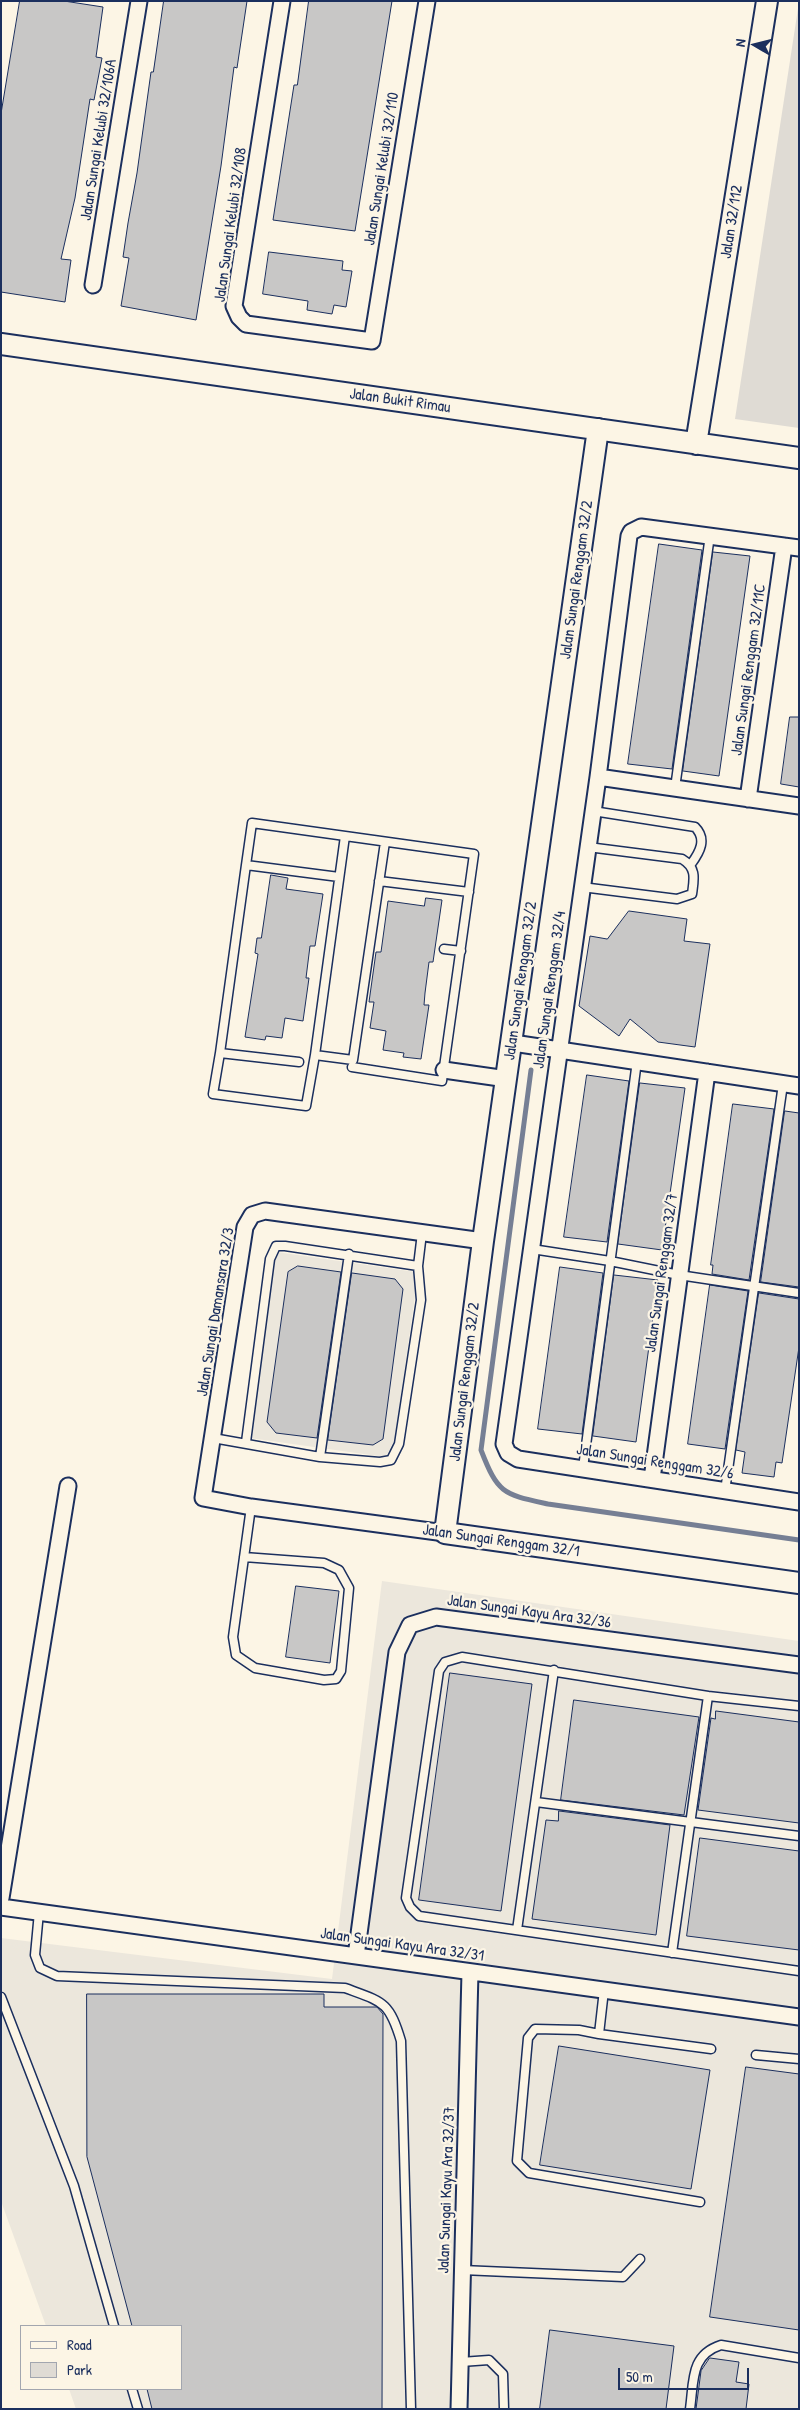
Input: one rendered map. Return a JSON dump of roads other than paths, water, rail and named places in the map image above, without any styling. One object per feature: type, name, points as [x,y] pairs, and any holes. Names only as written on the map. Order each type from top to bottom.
[{"type":"street","name":"Jalan Sungai Kelubi 32/106A","points":[[93,285],[139,1]]},
{"type":"street","name":"Jalan Sungai Kelubi 32/108","points":[[282,1],[234,306],[239,317],[246,324],[372,342]]},
{"type":"street","name":"Jalan Sungai Kelubi 32/110","points":[[372,342],[427,1]]},
{"type":"street","name":"Jalan 32/112","points":[[696,444],[767,1]]},
{"type":"street","name":"Jalan Bukit Rimau","points":[[1,344],[799,458]]},
{"type":"street","name":"Jalan Sungai Renggam 32/2","points":[[445,1533],[483,1241],[513,1043],[598,429]]},
{"type":"street","name":"Jalan Sungai Renggam 32/4","points":[[508,1453],[504,1444],[631,532],[642,527],[710,535]]},
{"type":"street","points":[[710,535],[799,548]]},
{"type":"street","name":"Jalan Sungai Renggam 32/11C","points":[[748,799],[784,546]]},
{"type":"street","points":[[598,777],[799,806]]},
{"type":"street","points":[[513,1043],[799,1086]]},
{"type":"street","points":[[444,1070],[507,1079]]},
{"type":"street","name":"Jalan Sungai Renggam 32/7","points":[[652,1479],[707,1072]]},
{"type":"street","name":"Jalan Sungai Damansara 32/3","points":[[203,1498],[245,1228],[252,1215],[265,1211],[483,1241]]},
{"type":"street","name":"Jalan Sungai Renggam 32/6","points":[[508,1453],[518,1459],[799,1502]]},
{"type":"street","points":[[1,1898],[68,1486]]},
{"type":"street","name":"Jalan Sungai Renggam 32/1","points":[[203,1498],[251,1507],[799,1583]]},
{"type":"street","name":"Jalan Sungai Kayu Ara 32/36","points":[[356,1956],[397,1652],[410,1626],[436,1617],[799,1665]]},
{"type":"street","name":"Jalan Sungai Kayu Ara 32/31","points":[[1,1907],[799,2017]]},
{"type":"street","name":"Jalan Sungai Kayu Ara 32/37","points":[[460,2409],[470,1972]]},
{"type":"lane","points":[[675,788],[710,535]]},
{"type":"lane","points":[[593,811],[695,826],[700,833],[701,845],[691,864]]},
{"type":"lane","points":[[345,836],[315,1055],[306,1106],[214,1094],[252,824],[345,836],[474,854],[442,1081],[352,1067]]},
{"type":"lane","points":[[315,1055],[353,1060],[385,842]]},
{"type":"lane","points":[[582,887],[677,899],[692,894],[695,875],[691,864],[682,859],[588,847]]},
{"type":"lane","points":[[246,865],[339,877]]},
{"type":"lane","points":[[379,881],[469,892]]},
{"type":"lane","points":[[444,949],[460,951]]},
{"type":"lane","points":[[220,1053],[299,1062]]},
{"type":"lane","points":[[583,1468],[637,1061]]},
{"type":"lane","points":[[725,1491],[756,1286],[783,1084]]},
{"type":"lane","points":[[213,1438],[246,1442],[320,1457],[380,1462],[391,1460],[399,1444],[421,1300],[422,1283],[418,1266],[422,1233]]},
{"type":"lane","points":[[246,1442],[270,1259],[276,1246],[349,1254],[418,1266]]},
{"type":"lane","points":[[532,1249],[610,1261],[679,1275],[799,1293]]},
{"type":"lane","points":[[320,1457],[349,1254]]},
{"type":"lane","points":[[244,1557],[324,1563],[339,1570],[349,1588],[341,1671],[336,1679],[324,1680],[255,1668],[236,1656],[232,1637],[251,1507]]},
{"type":"lane","points":[[799,1706],[708,1696],[554,1670],[462,1657],[445,1662],[439,1671],[406,1898],[410,1907],[419,1916],[799,1971]]},
{"type":"lane","points":[[517,1930],[554,1670]]},
{"type":"lane","points":[[672,1953],[692,1823],[708,1696]]},
{"type":"lane","points":[[536,1802],[799,1836]]},
{"type":"lane","points":[[39,1912],[35,1955],[40,1968],[57,1976],[345,1988],[381,2001],[393,2016],[401,2041],[411,2409]]},
{"type":"lane","points":[[599,2034],[604,1990]]},
{"type":"lane","points":[[1,1997],[74,2186],[114,2325]]},
{"type":"lane","points":[[700,2202],[529,2174],[517,2161],[528,2038],[535,2029],[579,2030],[711,2048]]},
{"type":"lane","points":[[756,2055],[799,2059]]},
{"type":"lane","points":[[462,2270],[623,2277],[640,2259]]},
{"type":"lane","points":[[690,2409],[697,2362],[703,2353],[713,2348],[721,2345],[799,2358]]},
{"type":"lane","points":[[461,2362],[488,2360],[503,2374],[504,2409]]},
{"type":"lane","points":[[132,2390],[138,2409]]},
{"type":"waterway","points":[[531,1070],[481,1450],[492,1476],[504,1490],[521,1498],[548,1504],[799,1540]]}]
